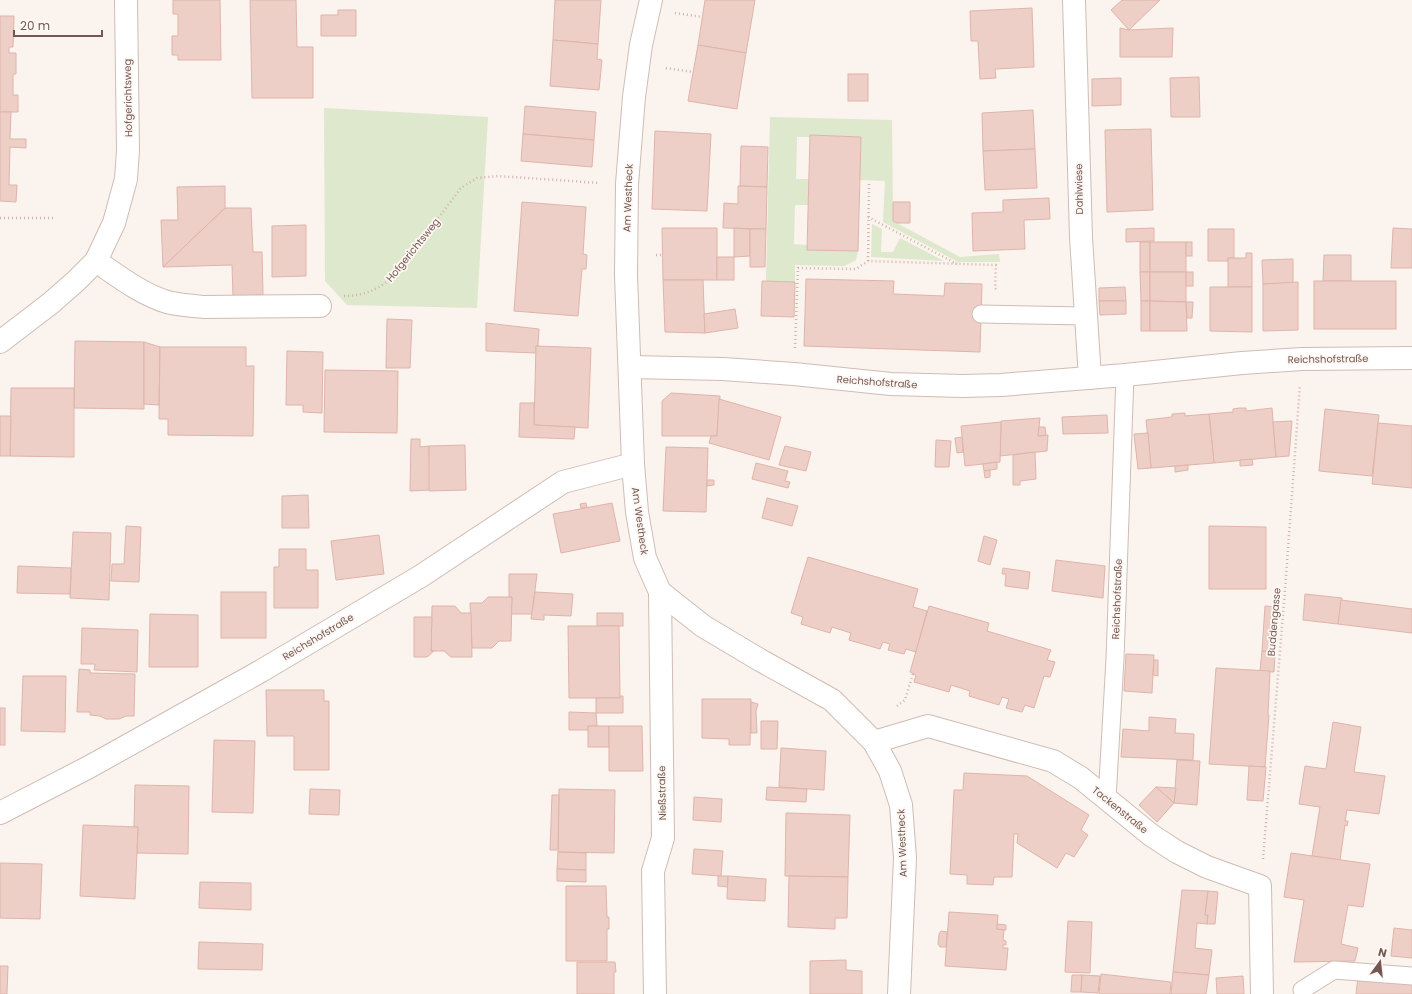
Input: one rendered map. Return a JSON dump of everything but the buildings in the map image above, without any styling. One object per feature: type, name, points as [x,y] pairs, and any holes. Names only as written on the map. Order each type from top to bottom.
[{"type":"street","name":"Hofgerichtsweg","points":[[0,342],[76,282],[96,261],[114,223],[126,179],[128,150],[129,124],[126,0]]},
{"type":"street","name":"Am Westheck","points":[[651,0],[641,45],[634,97],[627,184],[626,275],[633,464],[637,512],[645,558],[660,592],[703,626],[832,700],[874,742],[890,771],[901,805],[905,858],[899,994]]},
{"type":"street","name":"Dahlwiese","points":[[1074,0],[1080,237],[1090,378]]},
{"type":"street","points":[[96,261],[146,292],[167,302],[204,307],[320,306]]},
{"type":"street","name":"Reichshofstraße","points":[[630,367],[723,369],[794,374],[891,384],[962,386],[1001,385],[1090,378],[1242,363],[1302,359],[1412,358]]},
{"type":"street","name":"Reichshofstraße","points":[[0,813],[89,766],[261,671],[421,576],[563,482],[633,464]]},
{"type":"street","name":"Nießstraße","points":[[655,994],[653,871],[663,838],[660,592]]},
{"type":"street","name":"Tackenstraße","points":[[874,742],[928,726],[1053,761],[1081,778],[1151,835],[1177,852],[1207,867],[1260,886]]},
{"type":"street","points":[[1260,886],[1262,994]]},
{"type":"lane","points":[[981,314],[1086,316]]},
{"type":"lane","name":"Reichshofstraße","points":[[1106,799],[1115,658],[1125,375]]},
{"type":"lane","points":[[1302,990],[1334,970],[1412,976]]},
{"type":"path","points":[[675,13],[702,18]]},
{"type":"path","points":[[666,68],[693,72]]},
{"type":"path","name":"Hofgerichtsweg","points":[[320,306],[334,296],[354,296],[366,294],[386,284],[395,275],[461,188],[477,178],[498,176],[602,183]]},
{"type":"path","points":[[868,261],[869,184]]},
{"type":"path","points":[[868,217],[957,264]]},
{"type":"path","points":[[0,218],[53,218]]},
{"type":"path","points":[[656,255],[662,255]]},
{"type":"path","points":[[794,374],[798,268],[856,269],[868,261],[996,265],[995,288],[1001,292]]},
{"type":"path","name":"Buddengasse","points":[[1260,886],[1302,359]]},
{"type":"path","points":[[892,710],[905,700],[913,674]]},
{"type":"green space","points":[[324,108],[488,117],[477,308],[347,305],[325,281]]},
{"type":"green space","points":[[770,117],[892,120],[893,221],[960,257],[999,254],[1000,262],[958,262],[883,222],[885,181],[859,180],[861,137],[810,135],[810,137],[797,137],[796,179],[809,179],[808,205],[795,205],[794,244],[807,245],[807,250],[858,251],[856,260],[844,266],[795,265],[795,282],[766,281]]},
{"type":"green space","points":[[872,224],[882,229],[881,252],[893,252],[900,238],[944,261],[871,257]]}]
